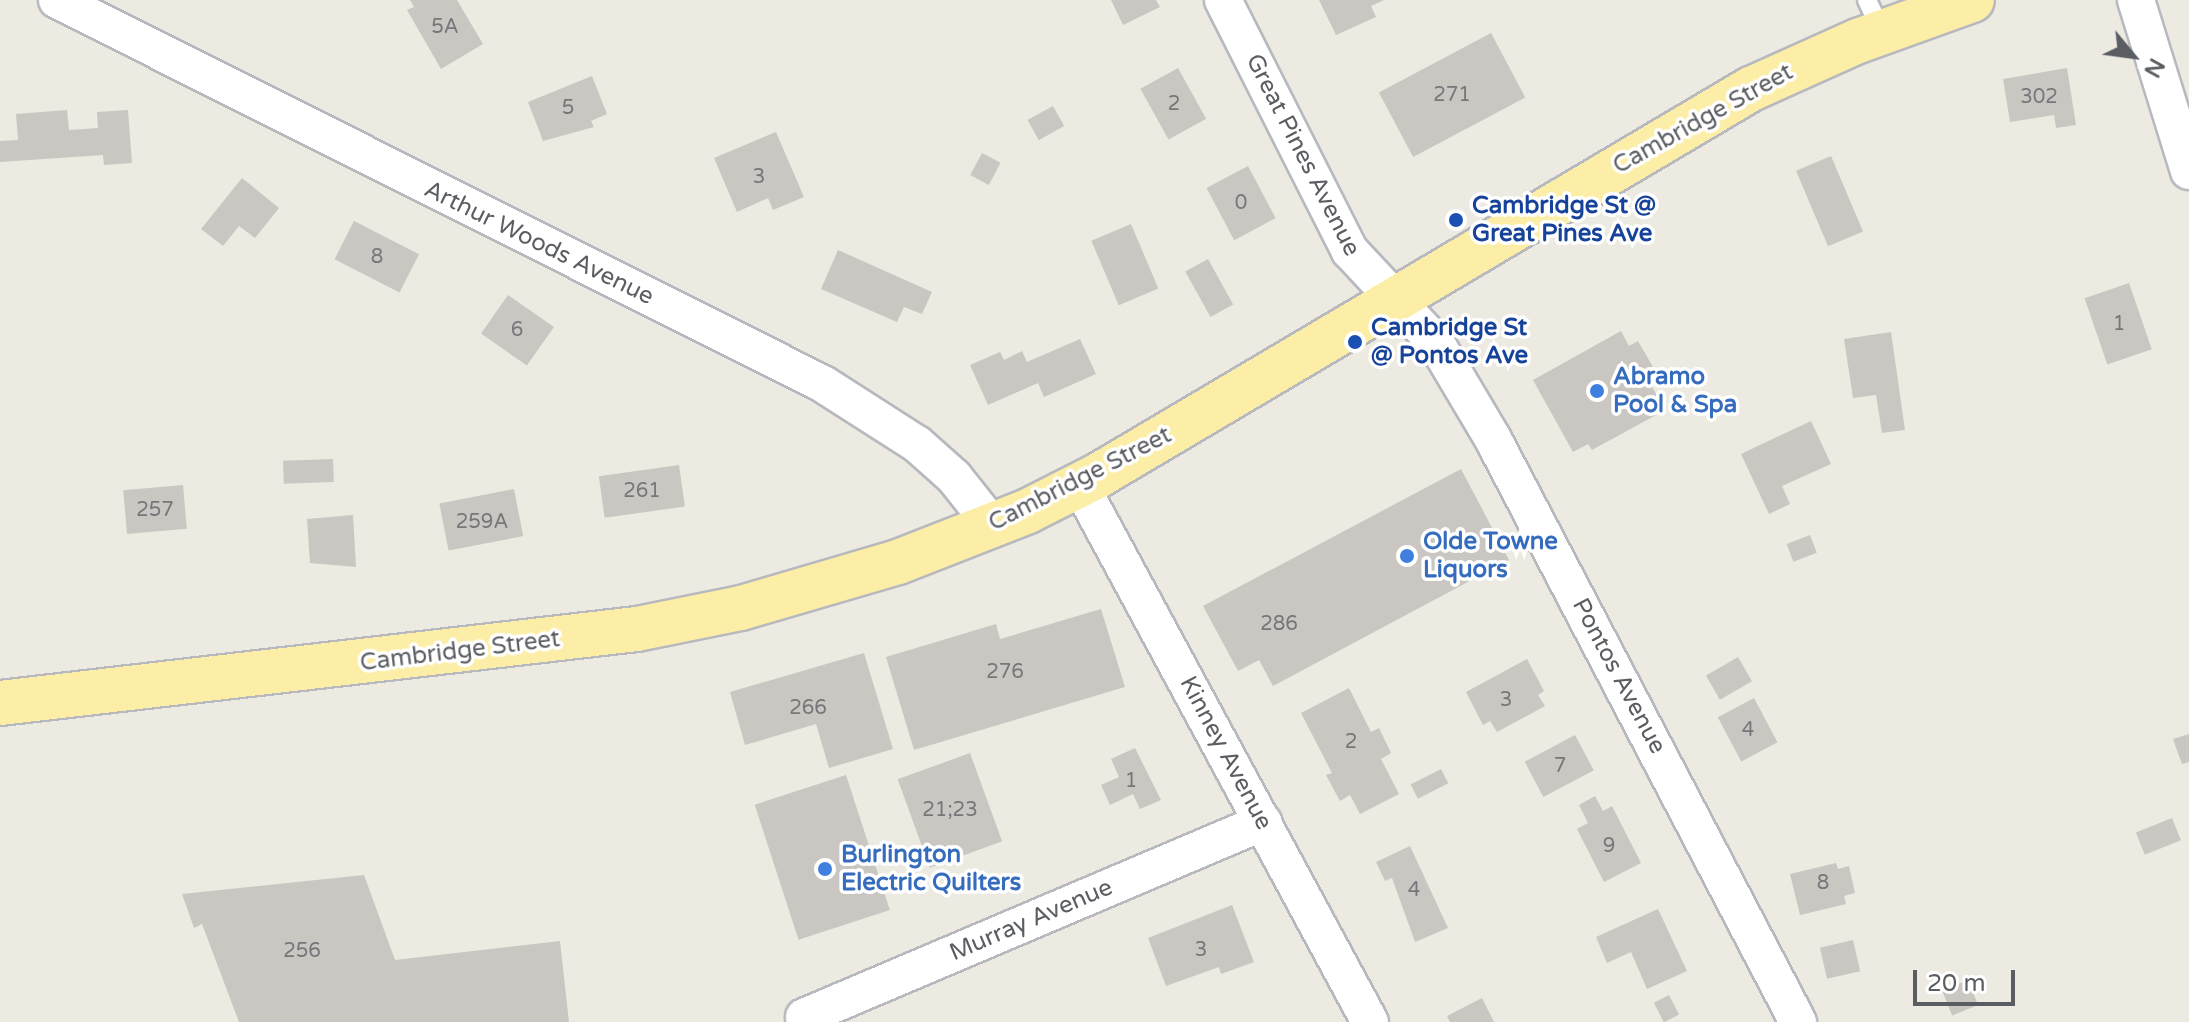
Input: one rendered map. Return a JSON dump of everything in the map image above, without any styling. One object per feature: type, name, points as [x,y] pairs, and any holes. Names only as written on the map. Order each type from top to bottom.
[{"type":"main road","name":"Cambridge Street","points":[[0,703],[399,660],[691,620],[841,581],[992,525],[1080,485],[1874,16],[1972,0]]},
{"type":"street","name":"Arthur Woods Avenue","points":[[57,0],[823,384],[917,444],[954,477],[992,525]]},
{"type":"street","name":"Great Pines Avenue","points":[[1223,0],[1345,243],[1395,301]]},
{"type":"street","points":[[2136,0],[2189,171]]},
{"type":"street","name":"Pontos Avenue","points":[[1395,301],[1436,343],[1493,439],[1798,1022]]},
{"type":"street","name":"Kinney Avenue","points":[[1080,485],[1370,1022]]},
{"type":"street","name":"Murray Avenue","points":[[805,1020],[1263,822]]},
{"type":"building","points":[[410,0],[457,0],[483,44],[441,69],[407,10],[414,7]]},
{"type":"building","points":[[1111,0],[1156,0],[1160,7],[1123,25]]},
{"type":"building","points":[[1319,0],[1384,0],[1371,6],[1376,17],[1336,35]]},
{"type":"building","points":[[1491,33],[1525,97],[1413,157],[1379,93]]},
{"type":"building","points":[[1178,68],[1206,119],[1169,140],[1140,89]]},
{"type":"building","points":[[2067,68],[2076,125],[2056,128],[2054,115],[2010,122],[2003,79]]},
{"type":"building","points":[[592,76],[607,114],[591,121],[594,127],[543,141],[528,102]]},
{"type":"building","points":[[1053,106],[1064,126],[1039,140],[1028,120]]},
{"type":"building","points":[[67,110],[69,130],[98,128],[97,112],[128,110],[132,163],[104,165],[103,155],[0,162],[0,141],[18,140],[16,114]]},
{"type":"building","points":[[776,132],[804,197],[773,210],[768,198],[737,212],[714,158]]},
{"type":"building","points":[[982,153],[1001,163],[989,185],[970,175]]},
{"type":"building","points":[[1831,156],[1863,231],[1828,246],[1796,171]]},
{"type":"building","points":[[1248,166],[1276,218],[1234,240],[1207,188]]},
{"type":"building","points":[[242,178],[279,208],[255,238],[239,226],[223,246],[201,229]]},
{"type":"building","points":[[354,221],[419,254],[400,292],[334,259]]},
{"type":"building","points":[[1131,224],[1158,288],[1119,305],[1091,241]]},
{"type":"building","points":[[838,250],[932,292],[922,314],[904,307],[897,322],[821,289]]},
{"type":"building","points":[[1208,259],[1233,304],[1210,317],[1185,272]]},
{"type":"building","points":[[2129,283],[2152,349],[2107,364],[2085,298]]},
{"type":"building","points":[[508,295],[554,327],[527,366],[481,334]]},
{"type":"building","name":"Abramo Pool & Spa","points":[[1621,331],[1629,346],[1638,341],[1653,367],[1644,372],[1661,403],[1652,408],[1656,415],[1592,450],[1588,444],[1573,452],[1533,380]]},
{"type":"building","points":[[1891,332],[1905,430],[1882,433],[1876,395],[1853,398],[1844,339]]},
{"type":"building","points":[[1080,339],[1096,374],[1044,397],[1038,383],[988,405],[970,365],[1000,352],[1004,360],[1022,351],[1027,362]]},
{"type":"building","points":[[1811,421],[1831,464],[1782,486],[1790,504],[1769,514],[1741,454]]},
{"type":"building","points":[[333,459],[334,482],[284,484],[283,461]]},
{"type":"building","points":[[679,465],[685,507],[605,518],[599,476]]},
{"type":"building","name":"Olde Towne Liquors","points":[[1461,469],[1509,560],[1273,686],[1259,660],[1238,671],[1203,606]]},
{"type":"building","points":[[183,485],[187,529],[127,534],[123,490]]},
{"type":"building","points":[[514,489],[523,536],[449,551],[439,504]]},
{"type":"building","points":[[353,515],[356,567],[310,563],[307,519]]},
{"type":"building","points":[[1810,535],[1817,553],[1793,562],[1787,544]]},
{"type":"building","points":[[1101,609],[1125,687],[914,750],[886,657],[996,624],[1000,639]]},
{"type":"building","points":[[864,653],[893,749],[829,768],[816,724],[745,745],[730,692]]},
{"type":"building","points":[[1738,657],[1752,681],[1720,700],[1706,676]]},
{"type":"building","points":[[1527,659],[1544,691],[1538,695],[1545,706],[1497,732],[1490,721],[1483,725],[1466,692]]},
{"type":"building","points":[[1349,688],[1371,732],[1379,728],[1391,753],[1381,759],[1399,794],[1360,814],[1350,795],[1340,801],[1326,775],[1332,773],[1301,713]]},
{"type":"building","points":[[1754,698],[1777,742],[1741,761],[1718,717]]},
{"type":"building","points":[[2189,734],[2189,762],[2182,764],[2173,739]]},
{"type":"building","points":[[1575,735],[1594,770],[1543,797],[1525,762]]},
{"type":"building","points":[[1135,748],[1161,800],[1140,809],[1133,794],[1110,805],[1101,785],[1119,777],[1111,759]]},
{"type":"building","points":[[970,753],[1002,841],[930,868],[898,779]]},
{"type":"building","points":[[1441,769],[1448,783],[1418,799],[1411,784]]},
{"type":"building","points":[[846,775],[890,910],[799,940],[755,805]]},
{"type":"building","points":[[1595,796],[1603,811],[1612,806],[1641,863],[1604,882],[1577,829],[1588,823],[1579,805]]},
{"type":"building","points":[[2172,818],[2181,840],[2145,855],[2136,833]]},
{"type":"building","points":[[1410,846],[1448,928],[1415,942],[1392,878],[1385,881],[1376,862]]},
{"type":"building","points":[[1836,863],[1838,869],[1849,866],[1855,893],[1844,896],[1846,904],[1800,915],[1790,874]]},
{"type":"building","points":[[364,875],[395,960],[560,941],[569,1022],[239,1022],[202,924],[194,928],[182,894]]},
{"type":"building","points":[[1232,905],[1254,962],[1221,974],[1219,967],[1166,986],[1148,938]]},
{"type":"building","points":[[1658,909],[1687,971],[1647,989],[1631,952],[1607,963],[1596,937]]},
{"type":"building","points":[[1853,940],[1860,971],[1827,979],[1820,948]]},
{"type":"building","points":[[1968,980],[1978,1005],[1952,1016],[1942,990]]},
{"type":"building","points":[[1669,995],[1679,1015],[1664,1022],[1654,1003]]},
{"type":"building","points":[[1482,998],[1494,1022],[1450,1022],[1447,1016]]},
{"type":"place","name":"Cambridge St @ Great Pines Ave","points":[[1456,220]]},
{"type":"place","name":"Cambridge St @ Pontos Ave","points":[[1355,342]]},
{"type":"place","name":"Abramo Pool & Spa","points":[[1597,391]]},
{"type":"place","name":"Olde Towne Liquors","points":[[1407,556]]},
{"type":"place","name":"Burlington Electric Quilters","points":[[825,869]]}]
